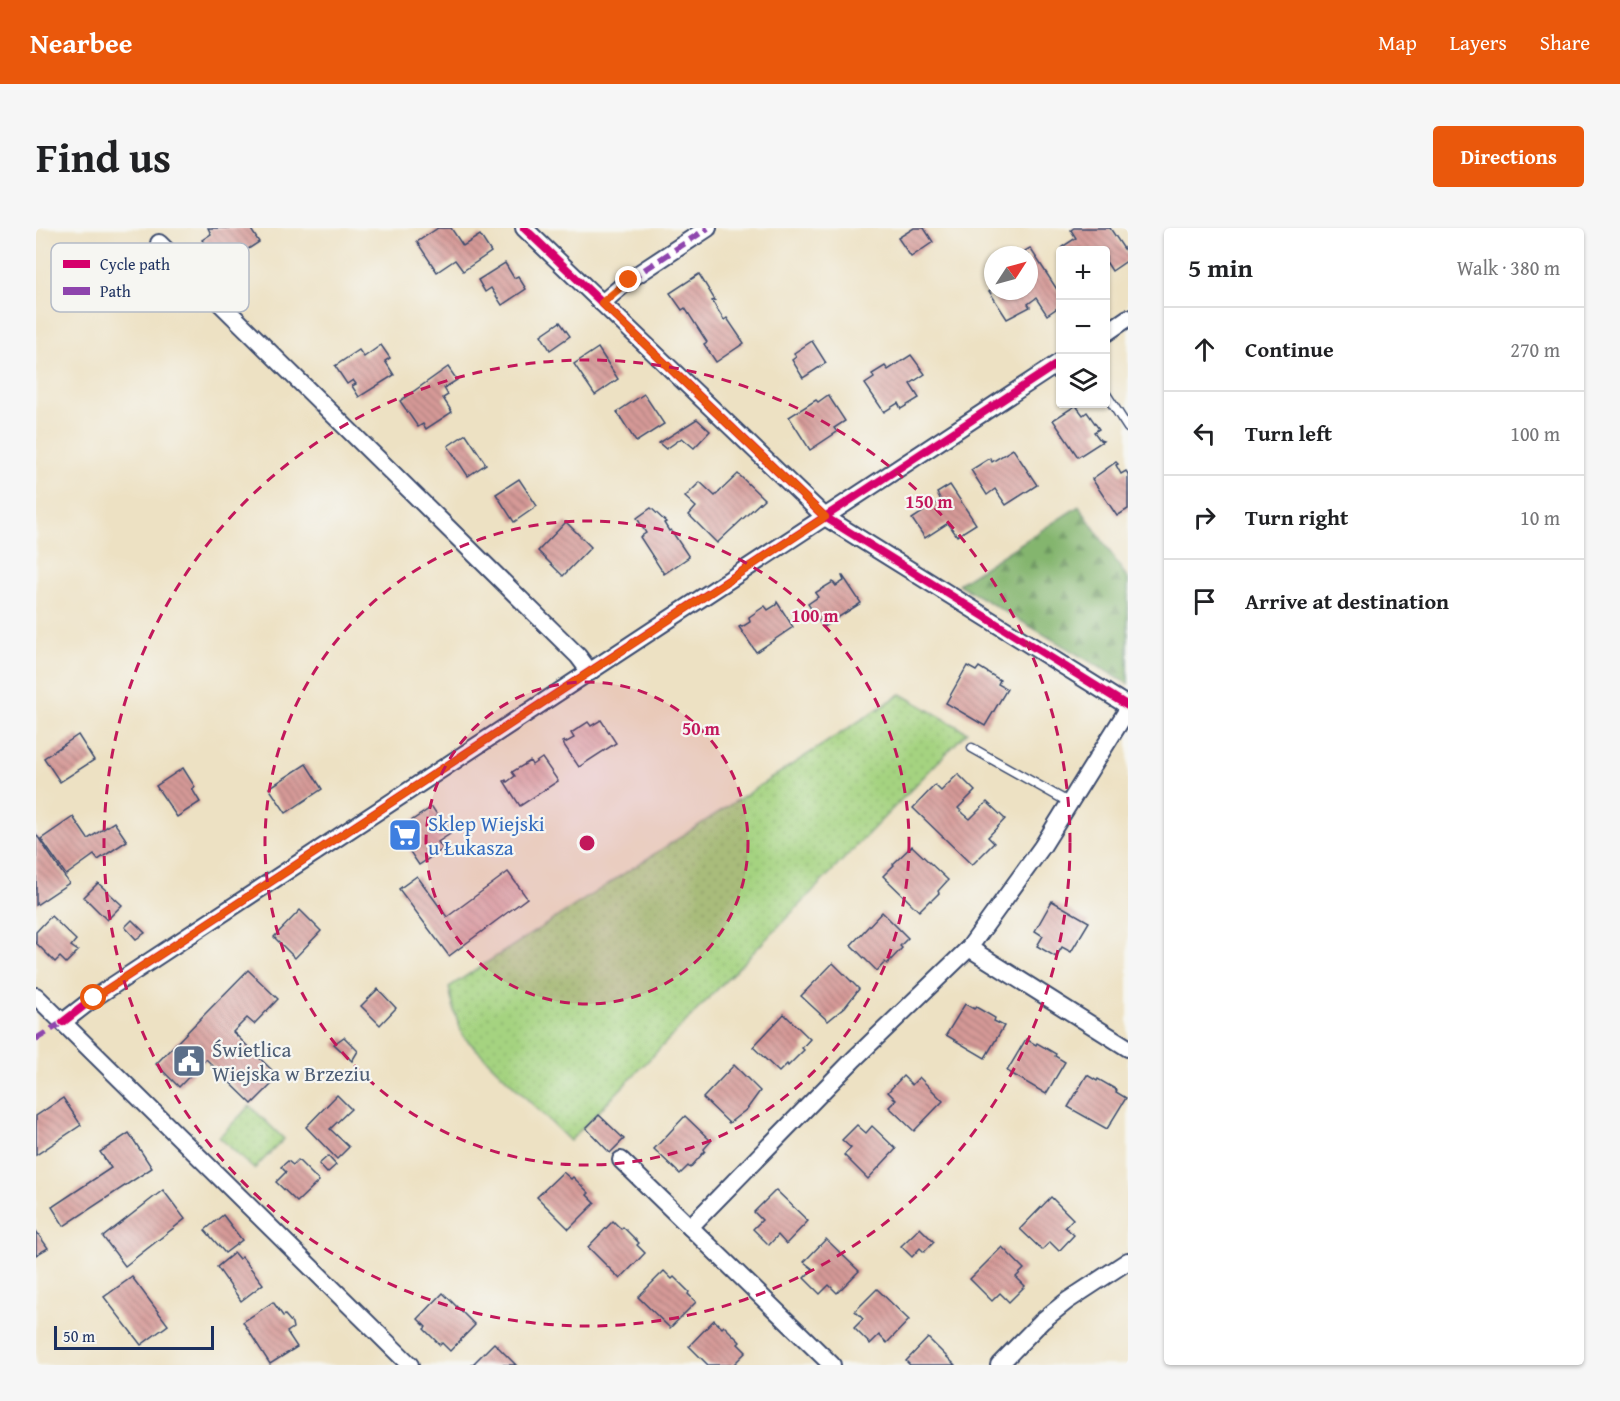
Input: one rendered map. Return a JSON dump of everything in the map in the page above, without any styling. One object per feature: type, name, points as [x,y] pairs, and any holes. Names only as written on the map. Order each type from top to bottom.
[{"type":"street","points":[[524,228],[825,517],[1128,708],[1042,847],[969,948],[854,1059],[690,1227]]},
{"type":"street","points":[[602,303],[629,280],[708,228]]},
{"type":"street","points":[[229,312],[578,656],[590,672]]},
{"type":"street","points":[[1110,330],[1128,318]]},
{"type":"street","points":[[63,1022],[94,998],[1056,365]]},
{"type":"street","points":[[969,948],[1128,1048]]},
{"type":"street","points":[[36,996],[410,1365]]},
{"type":"street","points":[[621,1160],[832,1365]]},
{"type":"street","points":[[999,1365],[1059,1307],[1128,1261]]},
{"type":"lane","points":[[1110,400],[1128,428]]},
{"type":"lane","points":[[972,748],[1070,803]]},
{"type":"green space","points":[[1079,506],[1128,579],[1128,684],[958,584]]},
{"type":"green space","points":[[901,694],[967,732],[570,1141],[463,1036],[449,987]]},
{"type":"green space","points":[[250,1106],[284,1139],[254,1169],[219,1137]]},
{"type":"building","points":[[208,228],[250,228],[259,242],[249,249],[249,243],[204,243],[202,240],[211,234]]},
{"type":"building","points":[[438,228],[451,228],[463,246],[480,235],[491,252],[463,271],[455,260],[437,272],[417,242]]},
{"type":"building","points":[[914,228],[924,228],[933,242],[911,257],[898,238]]},
{"type":"building","points":[[1074,228],[1110,228],[1128,255],[1128,260],[1112,271],[1110,246],[1064,246],[1076,238],[1071,230]]},
{"type":"building","points":[[1038,260],[1056,288],[1056,309],[1047,315],[1037,300]]},
{"type":"building","points":[[505,263],[514,278],[518,276],[526,289],[502,305],[491,288],[485,292],[478,280]]},
{"type":"building","points":[[699,274],[724,320],[727,318],[744,343],[716,362],[704,344],[707,342],[685,308],[682,310],[670,293]]},
{"type":"building","points":[[995,300],[1033,300],[1028,304],[1030,307],[1007,319]]},
{"type":"building","points":[[560,322],[570,336],[550,350],[541,335]]},
{"type":"building","points":[[812,341],[826,363],[803,378],[792,360],[796,357],[794,353]]},
{"type":"building","points":[[381,345],[390,358],[385,361],[394,375],[359,397],[352,386],[356,384],[353,380],[347,384],[335,366],[359,350],[364,357]]},
{"type":"building","points":[[598,348],[618,379],[595,395],[574,364]]},
{"type":"building","points":[[911,355],[925,374],[910,384],[919,398],[901,409],[898,403],[884,412],[865,384],[874,378],[872,374],[885,366],[888,370]]},
{"type":"building","points":[[448,367],[457,380],[444,388],[448,395],[443,398],[452,412],[426,429],[423,424],[418,427],[400,401]]},
{"type":"building","points":[[644,394],[664,424],[636,442],[617,412]]},
{"type":"building","points":[[828,395],[845,421],[834,428],[837,432],[810,450],[789,417]]},
{"type":"building","points":[[1072,408],[1078,408],[1083,415],[1087,412],[1099,429],[1094,432],[1103,441],[1078,457],[1053,420]]},
{"type":"building","points":[[697,419],[710,431],[694,448],[682,438],[666,449],[659,443]]},
{"type":"building","points":[[466,434],[486,464],[468,476],[448,446]]},
{"type":"building","points":[[1013,449],[1037,485],[1006,505],[995,489],[987,495],[971,470],[990,458],[992,462]]},
{"type":"building","points":[[1116,462],[1121,474],[1126,471],[1128,474],[1128,509],[1117,516],[1092,479]]},
{"type":"building","points":[[738,474],[764,499],[717,543],[689,515],[696,507],[685,497],[700,482],[715,496]]},
{"type":"building","points":[[519,479],[537,506],[514,522],[496,494]]},
{"type":"building","points":[[950,485],[976,524],[957,536],[948,523],[925,538],[912,519],[941,500],[937,493]]},
{"type":"building","points":[[651,508],[666,522],[664,523],[669,531],[671,530],[689,557],[664,574],[640,537],[646,533],[637,518]]},
{"type":"building","points":[[566,522],[591,547],[563,576],[538,551]]},
{"type":"building","points":[[842,576],[861,603],[823,627],[808,604],[818,597],[815,593],[833,582],[836,586],[844,581]]},
{"type":"building","points":[[777,602],[793,627],[756,652],[739,627],[750,622],[749,617],[765,606],[768,610]]},
{"type":"building","points":[[967,666],[976,671],[979,667],[1000,680],[998,684],[1007,689],[985,726],[946,703]]},
{"type":"building","points":[[601,720],[616,743],[579,767],[562,742],[565,743],[574,738],[571,733],[588,722],[591,726]]},
{"type":"building","points":[[78,735],[94,760],[60,782],[44,758]]},
{"type":"building","points":[[542,758],[558,781],[520,806],[504,781],[507,782],[515,776],[512,772],[530,761],[532,765]]},
{"type":"building","points":[[306,764],[322,789],[286,813],[269,788]]},
{"type":"building","points":[[183,768],[195,787],[192,789],[200,802],[177,817],[156,786]]},
{"type":"building","points":[[958,774],[975,791],[958,808],[964,814],[970,819],[987,802],[1005,819],[988,837],[994,843],[972,865],[913,808],[935,785],[941,791]]},
{"type":"building","points":[[432,807],[450,834],[438,842],[443,849],[419,865],[396,831]]},
{"type":"building","points":[[73,817],[88,839],[114,822],[127,841],[98,860],[94,855],[66,875],[41,839]]},
{"type":"building","points":[[36,834],[69,883],[36,905]]},
{"type":"building","points":[[912,846],[948,880],[938,891],[939,893],[919,911],[883,876]]},
{"type":"building","points":[[508,872],[527,898],[449,956],[399,889],[417,876],[447,917]]},
{"type":"building","points":[[98,883],[122,905],[107,920],[84,897]]},
{"type":"building","points":[[1052,901],[1089,922],[1071,952],[1062,947],[1056,957],[1037,946],[1043,936],[1035,931]]},
{"type":"building","points":[[300,910],[321,931],[295,958],[274,937]]},
{"type":"building","points":[[882,912],[908,938],[887,964],[885,962],[877,971],[851,945]]},
{"type":"building","points":[[51,916],[76,940],[71,946],[78,951],[66,963],[60,957],[55,962],[36,943],[36,932]]},
{"type":"building","points":[[132,920],[145,933],[136,939],[125,927]]},
{"type":"building","points":[[833,963],[859,989],[845,1007],[828,1021],[801,996]]},
{"type":"building","points":[[248,970],[278,999],[254,1024],[247,1018],[233,1032],[279,1077],[252,1104],[206,1059],[179,1087],[156,1064]]},
{"type":"building","points":[[378,989],[396,1008],[380,1025],[361,1006]]},
{"type":"building","points":[[965,1004],[974,1009],[976,1007],[1004,1026],[985,1058],[946,1035]]},
{"type":"building","points":[[784,1014],[810,1039],[802,1048],[804,1050],[779,1072],[753,1047]]},
{"type":"building","points":[[344,1037],[358,1051],[352,1061],[334,1044]]},
{"type":"building","points":[[1026,1039],[1056,1054],[1055,1056],[1065,1062],[1046,1094],[1007,1071]]},
{"type":"building","points":[[734,1065],[760,1091],[747,1109],[729,1123],[703,1098]]},
{"type":"building","points":[[1087,1075],[1117,1090],[1116,1092],[1126,1098],[1107,1129],[1068,1107]]},
{"type":"building","points":[[903,1076],[912,1085],[919,1077],[943,1101],[914,1131],[889,1107],[896,1100],[888,1092]]},
{"type":"building","points":[[337,1095],[351,1109],[330,1129],[349,1147],[337,1159],[306,1127]]},
{"type":"building","points":[[63,1098],[81,1125],[36,1155],[36,1116]]},
{"type":"building","points":[[599,1115],[624,1139],[610,1153],[586,1128]]},
{"type":"building","points":[[685,1116],[711,1141],[690,1168],[688,1166],[680,1174],[654,1149]]},
{"type":"building","points":[[857,1125],[866,1133],[872,1126],[896,1149],[868,1179],[844,1155],[851,1148],[842,1140]]},
{"type":"building","points":[[129,1133],[152,1168],[64,1226],[52,1207],[111,1168],[100,1152]]},
{"type":"building","points":[[328,1156],[336,1165],[327,1173],[319,1164]]},
{"type":"building","points":[[298,1160],[319,1181],[297,1202],[276,1182],[286,1172],[281,1167],[288,1161],[293,1165]]},
{"type":"building","points":[[563,1172],[571,1179],[573,1177],[589,1193],[587,1195],[595,1203],[569,1229],[537,1197]]},
{"type":"building","points":[[163,1190],[185,1219],[125,1266],[103,1237]]},
{"type":"building","points":[[776,1190],[808,1221],[786,1244],[778,1235],[769,1245],[753,1229],[762,1220],[754,1212]]},
{"type":"building","points":[[1051,1197],[1073,1219],[1065,1227],[1074,1235],[1059,1251],[1050,1242],[1042,1250],[1020,1229]]},
{"type":"building","points":[[223,1215],[242,1240],[225,1253],[205,1230]]},
{"type":"building","points":[[613,1221],[621,1229],[623,1227],[639,1243],[637,1245],[645,1253],[620,1279],[588,1247]]},
{"type":"building","points":[[920,1228],[934,1242],[924,1252],[920,1248],[912,1257],[901,1246]]},
{"type":"building","points":[[36,1231],[48,1248],[36,1255]]},
{"type":"building","points":[[826,1239],[859,1271],[837,1293],[829,1285],[820,1294],[804,1278],[813,1269],[804,1262]]},
{"type":"building","points":[[1002,1247],[1024,1269],[1016,1277],[1025,1286],[1009,1302],[1000,1293],[992,1301],[970,1279]]},
{"type":"building","points":[[234,1253],[239,1259],[242,1257],[263,1284],[241,1301],[217,1267]]},
{"type":"building","points":[[664,1271],[672,1279],[674,1277],[696,1302],[670,1328],[638,1297]]},
{"type":"building","points":[[132,1277],[168,1325],[141,1345],[104,1297]]},
{"type":"building","points":[[877,1289],[909,1320],[887,1343],[879,1335],[870,1344],[854,1328],[863,1319],[855,1311]]},
{"type":"building","points":[[443,1293],[475,1325],[450,1351],[442,1343],[440,1345],[424,1329],[426,1327],[418,1319]]},
{"type":"building","points":[[273,1302],[283,1316],[285,1315],[292,1323],[293,1328],[287,1332],[297,1347],[270,1364],[243,1322]]},
{"type":"building","points":[[714,1320],[722,1328],[724,1326],[740,1342],[738,1344],[746,1352],[733,1365],[708,1365],[689,1346]]},
{"type":"building","points":[[928,1338],[955,1365],[910,1365],[906,1361]]},
{"type":"building","points":[[494,1343],[516,1365],[472,1365]]},
{"type":"marked path","points":[[602,303],[629,280],[708,228]]},
{"type":"marked path","points":[[36,1039],[63,1022]]},
{"type":"cycle path","points":[[524,228],[825,517],[1128,706]]},
{"type":"cycle path","points":[[63,1022],[94,998],[1056,365]]},
{"type":"place","name":"Sklep Wiejski u Łukasza","points":[[405,835]]},
{"type":"place","name":"Świetlica Wiejska w Brzeziu","points":[[189,1061]]},
{"type":"route","points":[[94,998],[825,517],[602,303],[629,280]]}]
